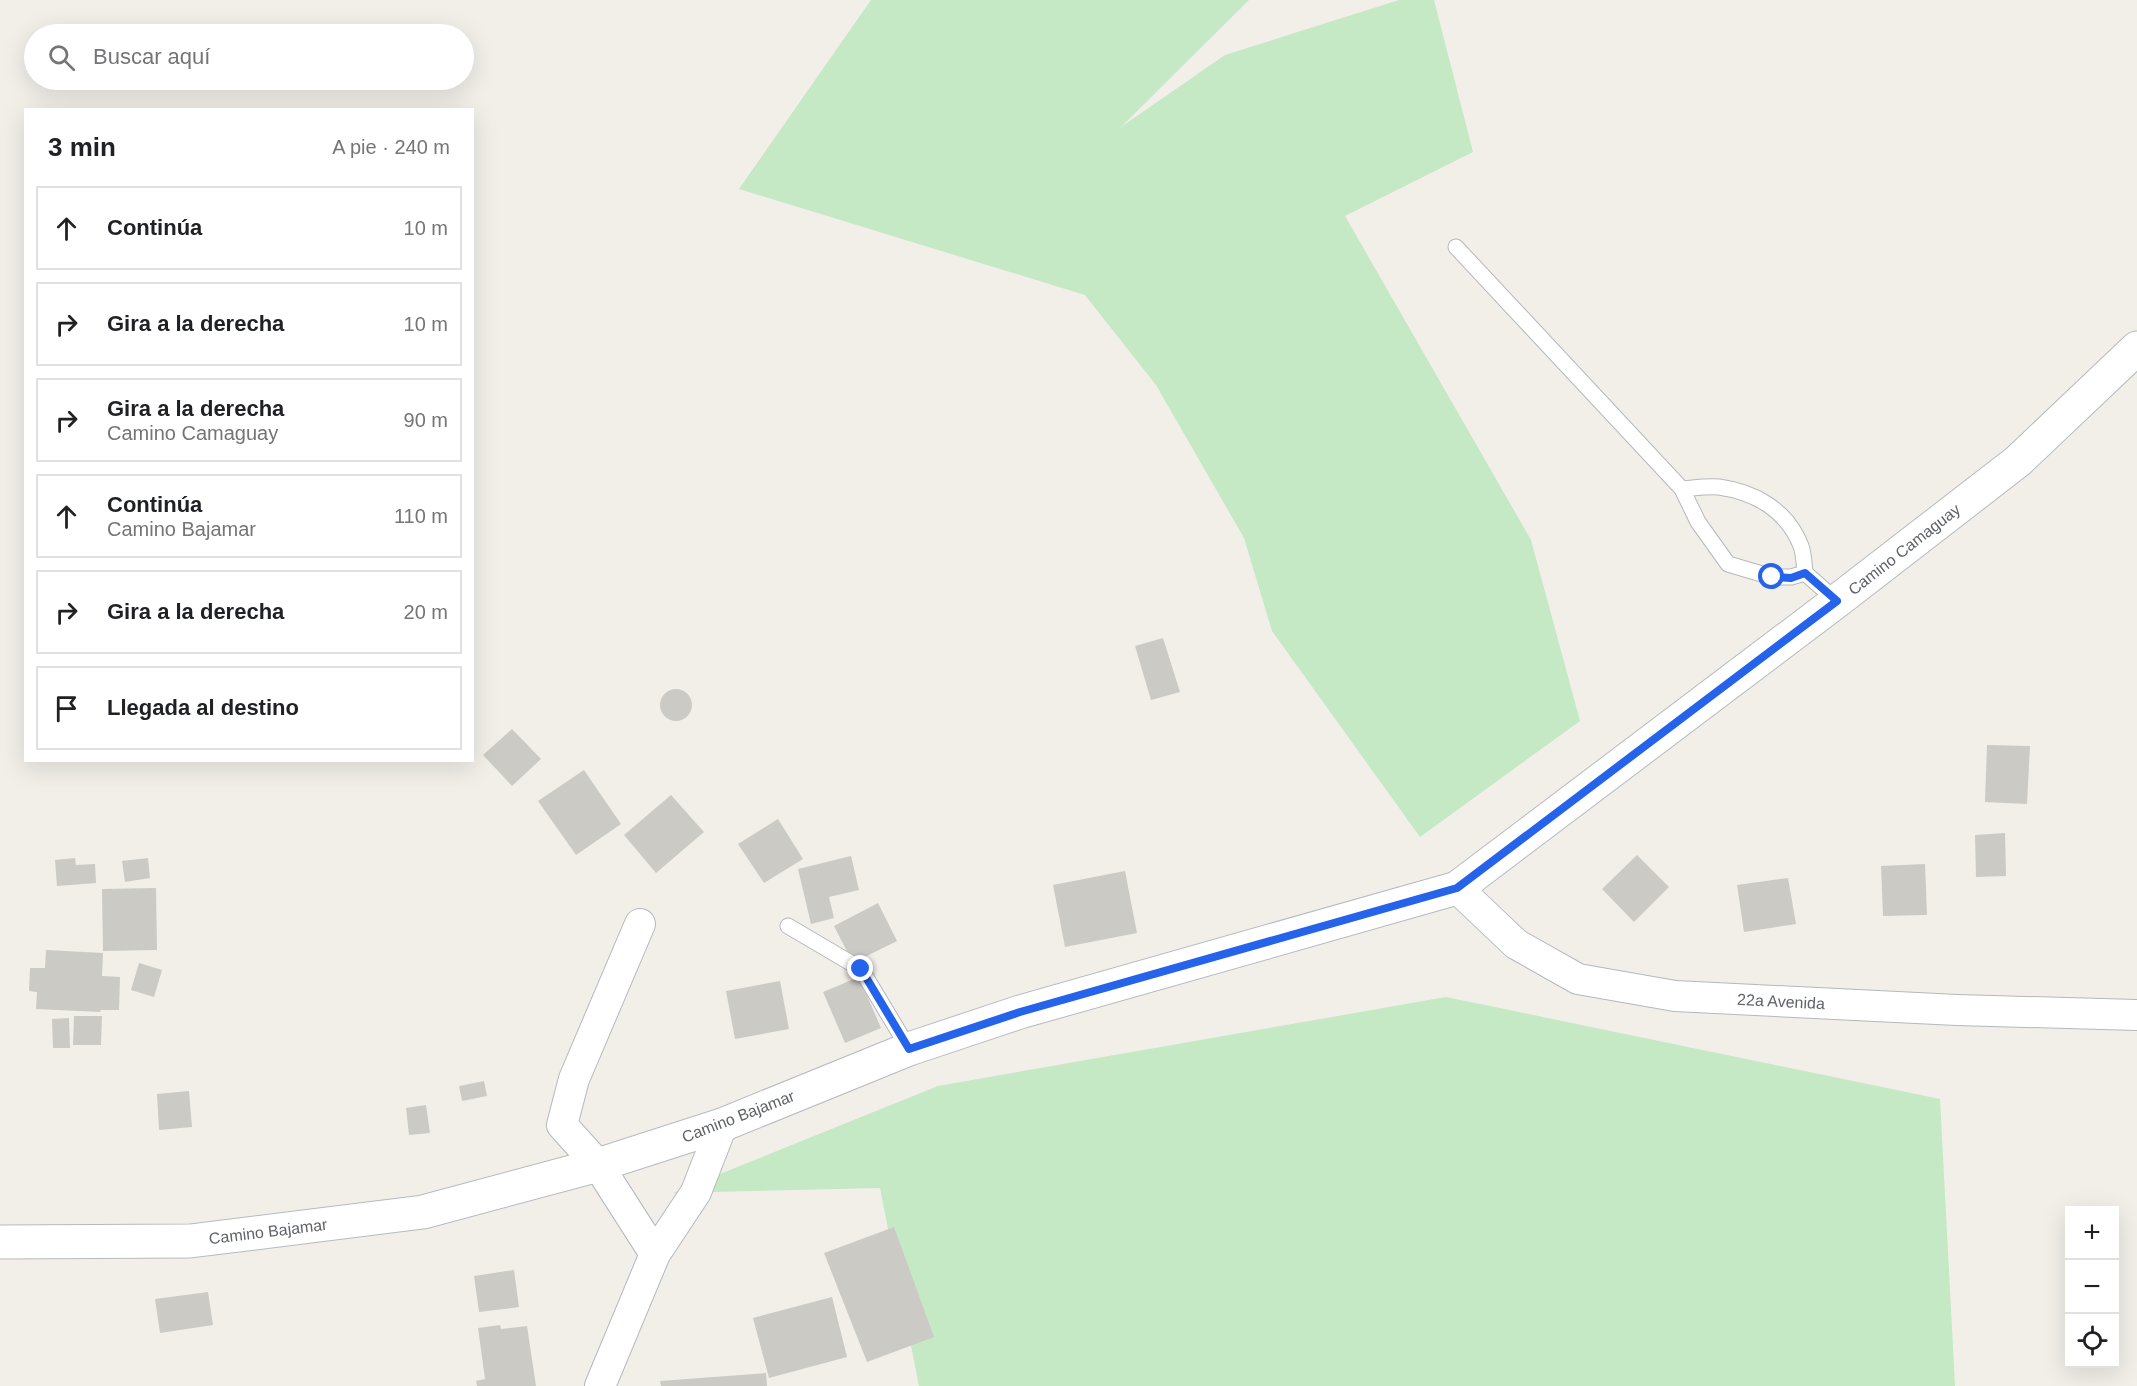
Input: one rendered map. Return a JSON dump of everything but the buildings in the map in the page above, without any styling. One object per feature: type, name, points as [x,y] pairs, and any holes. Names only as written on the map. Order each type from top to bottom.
[{"type":"street","name":"Camino Camaguay","points":[[1457,888],[2018,461],[2137,348]]},
{"type":"street","name":"22a Avenida","points":[[1457,888],[1516,944],[1578,979],[1675,996],[1957,1010],[2137,1015]]},
{"type":"street","name":"Camino Bajamar","points":[[0,1242],[190,1241],[423,1212],[598,1165],[722,1125],[909,1049],[1020,1012],[1457,888]]},
{"type":"street","points":[[640,924],[574,1079],[562,1125],[598,1165],[655,1254]]},
{"type":"street","points":[[600,1386],[655,1254],[696,1192],[722,1125]]},
{"type":"lane","points":[[1456,247],[1682,489],[1698,522],[1728,564],[1772,577],[1791,578],[1805,573]]},
{"type":"lane","points":[[1682,489],[1717,487],[1740,492],[1778,510],[1792,527],[1802,548],[1805,573],[1837,601]]},
{"type":"lane","points":[[788,926],[861,969],[909,1049]]},
{"type":"green space","points":[[871,0],[1249,0],[1121,127],[1225,55],[1399,0],[1434,0],[1473,152],[1345,216],[1531,540],[1580,721],[1420,837],[1272,631],[1244,538],[1156,385],[1085,295],[739,189]]},
{"type":"green space","points":[[1446,997],[1940,1099],[1955,1386],[919,1386],[880,1188],[673,1193],[938,1086]]},
{"type":"route","points":[[861,969],[909,1049],[1020,1012],[1457,888],[1837,601],[1805,573],[1791,578],[1772,577]]}]
